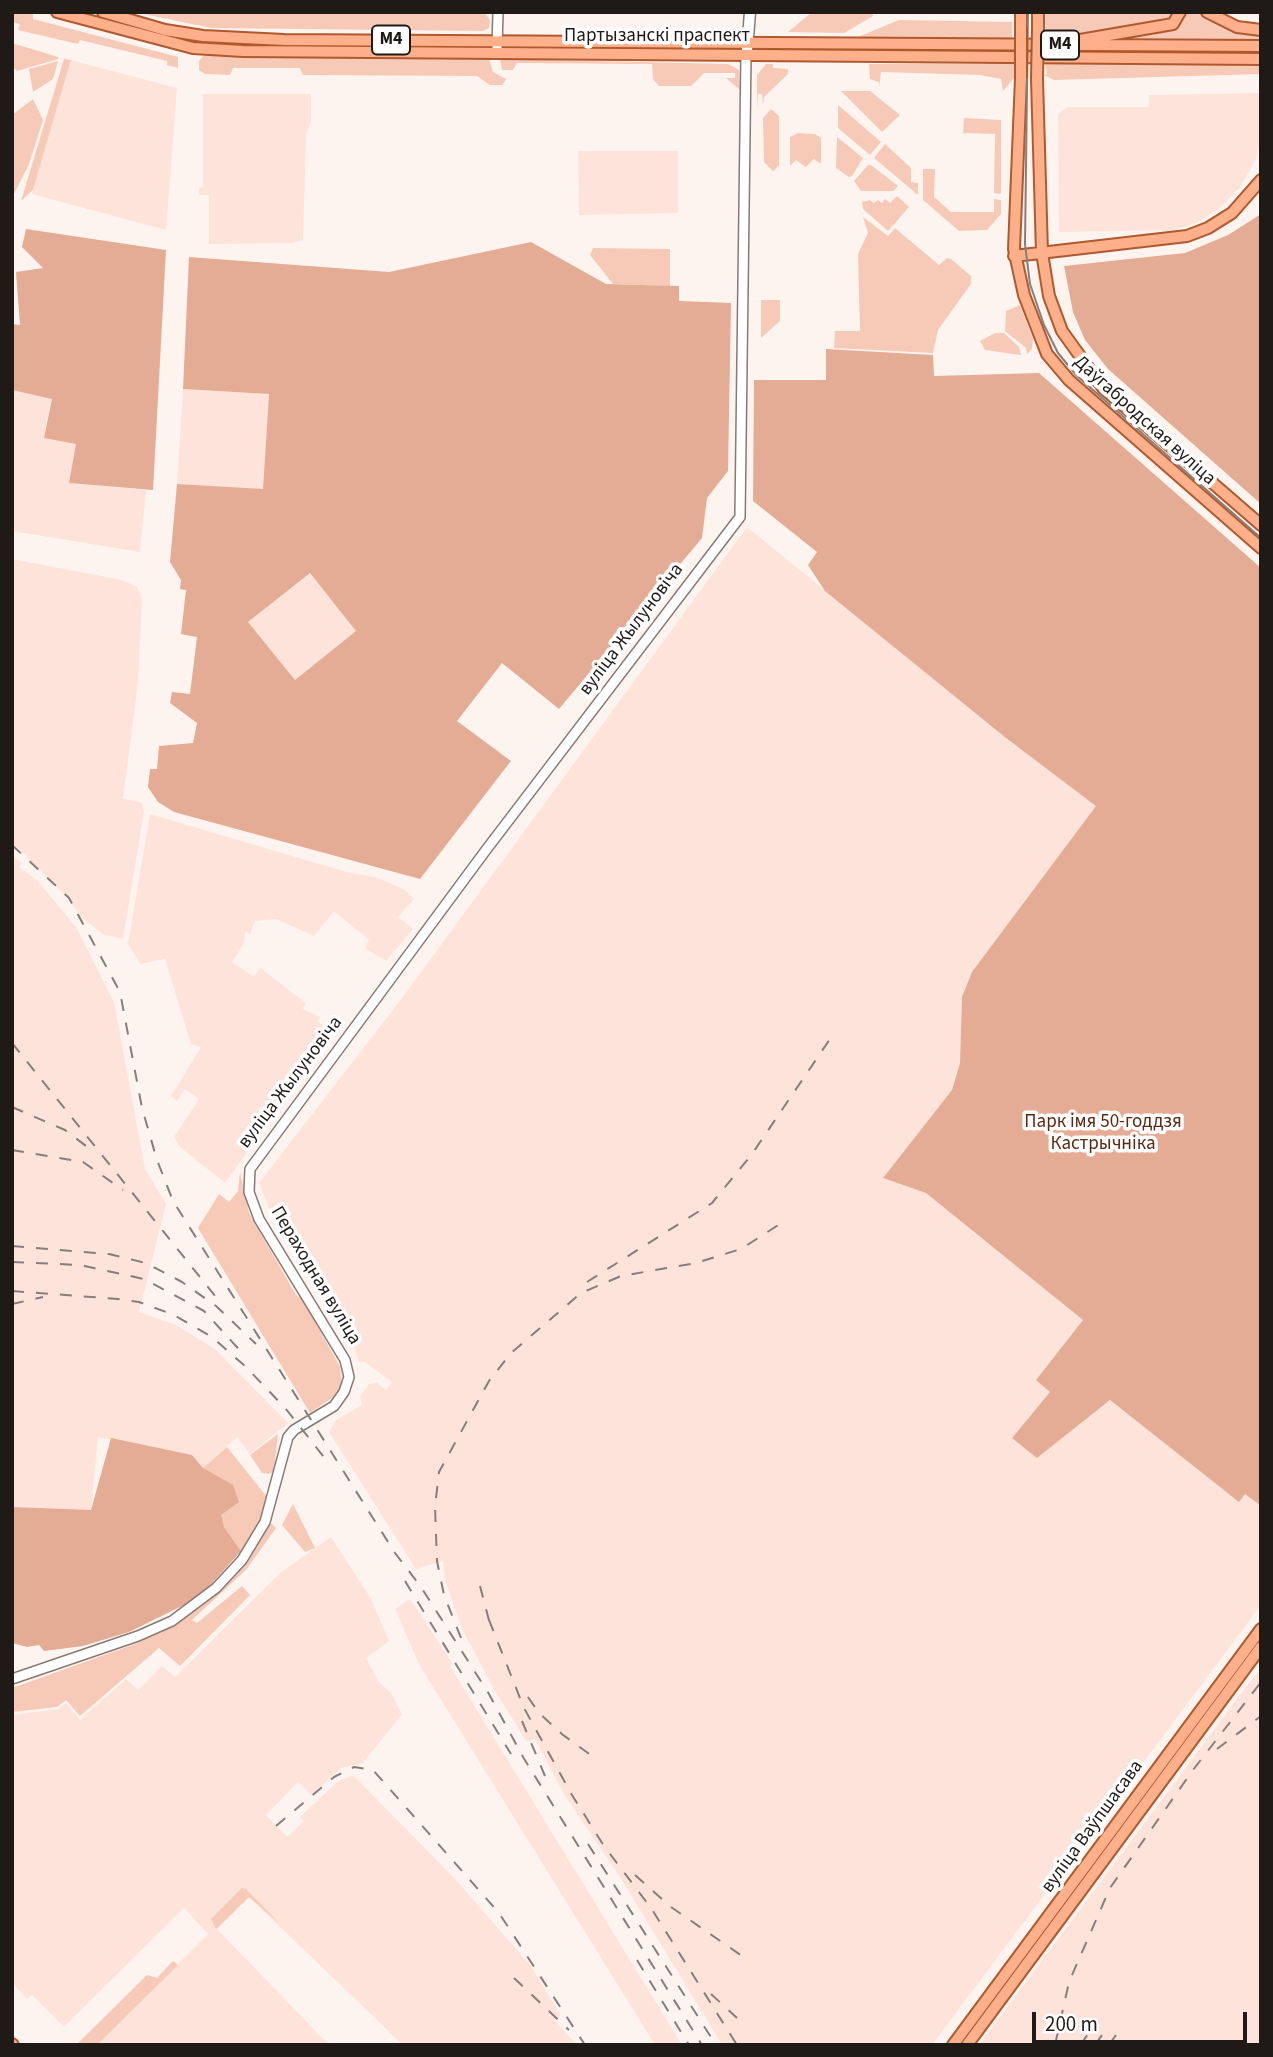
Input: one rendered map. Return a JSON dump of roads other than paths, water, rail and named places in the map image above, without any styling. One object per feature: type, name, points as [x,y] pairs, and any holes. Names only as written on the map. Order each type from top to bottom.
[{"type":"main road","name":"Партызанскі праспект","points":[[103,12],[165,30],[203,36],[284,40],[1261,46]]},
{"type":"main road","name":"вуліца Жылуновіча","points":[[747,55],[750,12]]},
{"type":"main road","name":"Даўгабродская вуліца","points":[[1021,12],[1021,92],[1014,256],[1037,333],[1057,368],[1261,548]]},
{"type":"main road","name":"Даўгабродская вуліца","points":[[1038,12],[1037,81],[1042,253],[1055,314],[1090,374],[1261,525]]},
{"type":"main road","points":[[1051,45],[1173,24],[1180,12]]},
{"type":"main road","points":[[1208,12],[1237,27],[1261,30]]},
{"type":"main road","name":"Партызанскі праспект","points":[[65,13],[193,48],[1261,59]]},
{"type":"main road","points":[[193,48],[203,36]]},
{"type":"main road","points":[[1021,92],[1037,81]]},
{"type":"main road","points":[[1014,256],[1186,236],[1224,219],[1252,194],[1261,180]]},
{"type":"main road","name":"вуліца Ваўпшасава","points":[[953,2045],[1261,1629]]},
{"type":"main road","name":"вуліца Ваўпшасава","points":[[967,2045],[1261,1647]]},
{"type":"street","points":[[497,53],[498,12]]},
{"type":"street","name":"вуліца Жылуновіча","points":[[250,1169],[486,850],[740,517],[747,55]]},
{"type":"street","name":"Пераходная вуліца","points":[[12,1679],[138,1636],[172,1620],[210,1594],[229,1575],[262,1530],[274,1497],[281,1455],[288,1437],[334,1406],[345,1392],[349,1377],[345,1360],[259,1219],[249,1192],[250,1169]]},
{"type":"tram line","points":[[1028,12],[1025,244],[1030,284],[1044,325],[1058,353],[1076,375],[1261,538]]},
{"type":"railway","points":[[12,845],[69,898],[120,992],[142,1108],[157,1160],[173,1201],[395,1553],[421,1587],[489,1694],[523,1757],[702,2045]]},
{"type":"railway","points":[[587,1282],[712,1203],[752,1154],[830,1039]]},
{"type":"railway","points":[[12,1043],[220,1302]]},
{"type":"railway","points":[[12,1107],[65,1130],[90,1149]]},
{"type":"railway","points":[[12,1150],[83,1162],[123,1190]]},
{"type":"railway","points":[[461,1638],[444,1595],[437,1561],[435,1507],[439,1472],[489,1381],[511,1353],[581,1293],[621,1276],[696,1263],[741,1249],[783,1222]]},
{"type":"railway","points":[[12,1246],[109,1254],[146,1263],[182,1282],[216,1306],[256,1344]]},
{"type":"railway","points":[[12,1262],[80,1265],[144,1279],[204,1311],[245,1356]]},
{"type":"railway","points":[[12,1291],[139,1302],[174,1315],[212,1337],[246,1367],[286,1409],[327,1461]]},
{"type":"railway","points":[[12,1304],[43,1297]]},
{"type":"railway","points":[[405,1581],[511,1754]]},
{"type":"railway","points":[[480,1586],[491,1628]]},
{"type":"railway","points":[[489,1620],[524,1708],[572,1795],[604,1846],[651,1908],[737,2045]]},
{"type":"railway","points":[[1055,2045],[1069,1982],[1110,1888],[1193,1770],[1261,1682]]},
{"type":"railway","points":[[528,1697],[539,1713],[563,1735],[595,1758]]},
{"type":"railway","points":[[1217,1749],[1261,1716]]},
{"type":"railway","points":[[522,1721],[545,1776]]},
{"type":"railway","points":[[276,1826],[334,1777],[354,1767],[373,1770],[499,1913],[585,2045]]},
{"type":"railway","points":[[588,1844],[716,2045]]},
{"type":"railway","points":[[635,1875],[671,1907],[742,1956]]},
{"type":"railway","points":[[637,1960],[689,2045]]},
{"type":"railway","points":[[514,1978],[569,2030]]},
{"type":"railway","points":[[711,1994],[737,2018]]},
{"type":"railway","points":[[1080,2045],[1098,2021]]},
{"type":"railway","points":[[1095,2045],[1107,2028]]},
{"type":"railway","points":[[1109,2045],[1116,2035]]},
{"type":"park label","name":"Парк імя 50-годдзя Кастрычніка","points":[[1103,1134]]}]
